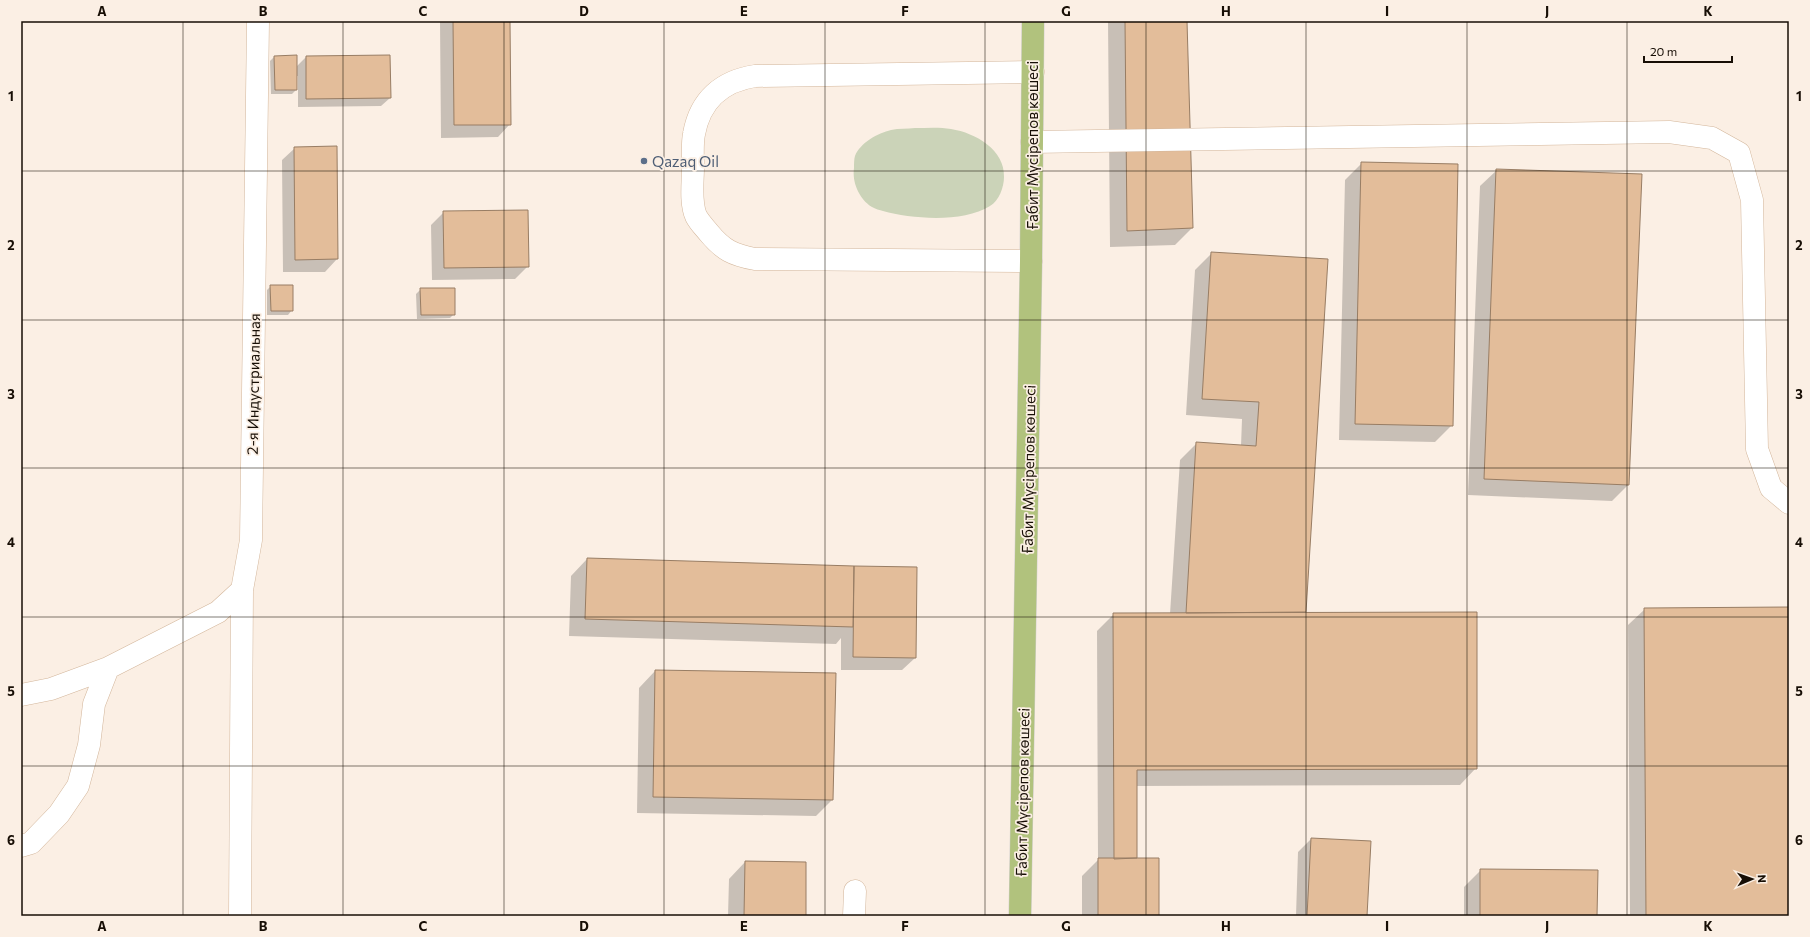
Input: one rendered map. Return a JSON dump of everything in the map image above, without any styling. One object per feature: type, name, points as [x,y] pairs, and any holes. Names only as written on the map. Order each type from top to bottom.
[{"type":"main road","name":"Ғабит Мүсірепов көшесі","points":[[1020,916],[1031,261],[1033,21]]},
{"type":"street","name":"2-я Индустриальная","points":[[240,916],[242,590],[251,540],[258,21]]},
{"type":"street","points":[[1031,261],[755,259],[740,257],[725,250],[715,241],[696,216],[693,199],[693,149],[694,135],[704,106],[714,94],[726,85],[740,78],[763,76],[1032,72]]},
{"type":"street","points":[[1032,142],[1669,132],[1712,138],[1739,153],[1752,200],[1757,449],[1771,488],[1789,503]]},
{"type":"street","points":[[21,695],[51,689],[108,668],[218,612],[242,590]]},
{"type":"street","points":[[21,846],[31,843],[59,814],[78,786],[89,745],[94,704],[108,668]]},
{"type":"street","points":[[854,916],[855,891]]},
{"type":"green space","points":[[915,128],[942,128],[960,131],[970,134],[987,144],[1000,159],[1003,167],[1003,185],[996,201],[990,206],[966,215],[937,218],[895,214],[876,209],[867,204],[857,190],[854,179],[854,160],[857,151],[870,139],[886,131]]},
{"type":"building","points":[[453,21],[510,21],[511,125],[454,125]]},
{"type":"building","points":[[1125,21],[1187,21],[1193,228],[1127,231]]},
{"type":"building","points":[[297,55],[297,90],[275,90],[274,56]]},
{"type":"building","points":[[390,55],[391,98],[306,99],[306,56]]},
{"type":"building","points":[[337,146],[338,259],[295,260],[294,147]]},
{"type":"building","points":[[1361,162],[1458,164],[1453,426],[1355,424]]},
{"type":"building","points":[[1496,169],[1642,174],[1629,485],[1484,479]]},
{"type":"building","points":[[528,210],[529,267],[444,268],[443,211]]},
{"type":"building","points":[[1211,252],[1328,259],[1306,612],[1186,613],[1196,442],[1256,446],[1259,402],[1202,399]]},
{"type":"building","points":[[270,285],[293,285],[293,311],[271,311]]},
{"type":"building","points":[[420,288],[455,288],[455,315],[421,315]]},
{"type":"building","points":[[587,558],[854,566],[853,627],[585,619]]},
{"type":"building","points":[[854,566],[917,567],[916,658],[853,657]]},
{"type":"building","points":[[1789,607],[1789,916],[1646,916],[1644,608]]},
{"type":"building","points":[[1477,612],[1477,769],[1137,770],[1137,858],[1114,859],[1113,613]]},
{"type":"building","points":[[655,670],[836,673],[833,800],[653,797]]},
{"type":"building","points":[[1311,838],[1371,841],[1367,916],[1307,916]]},
{"type":"building","points":[[1098,858],[1159,858],[1159,916],[1098,916]]},
{"type":"building","points":[[745,861],[806,862],[806,916],[744,916]]},
{"type":"building","points":[[1480,869],[1598,870],[1597,916],[1480,916]]},
{"type":"place","name":"Qazaq Oil","points":[[644,161]]}]
